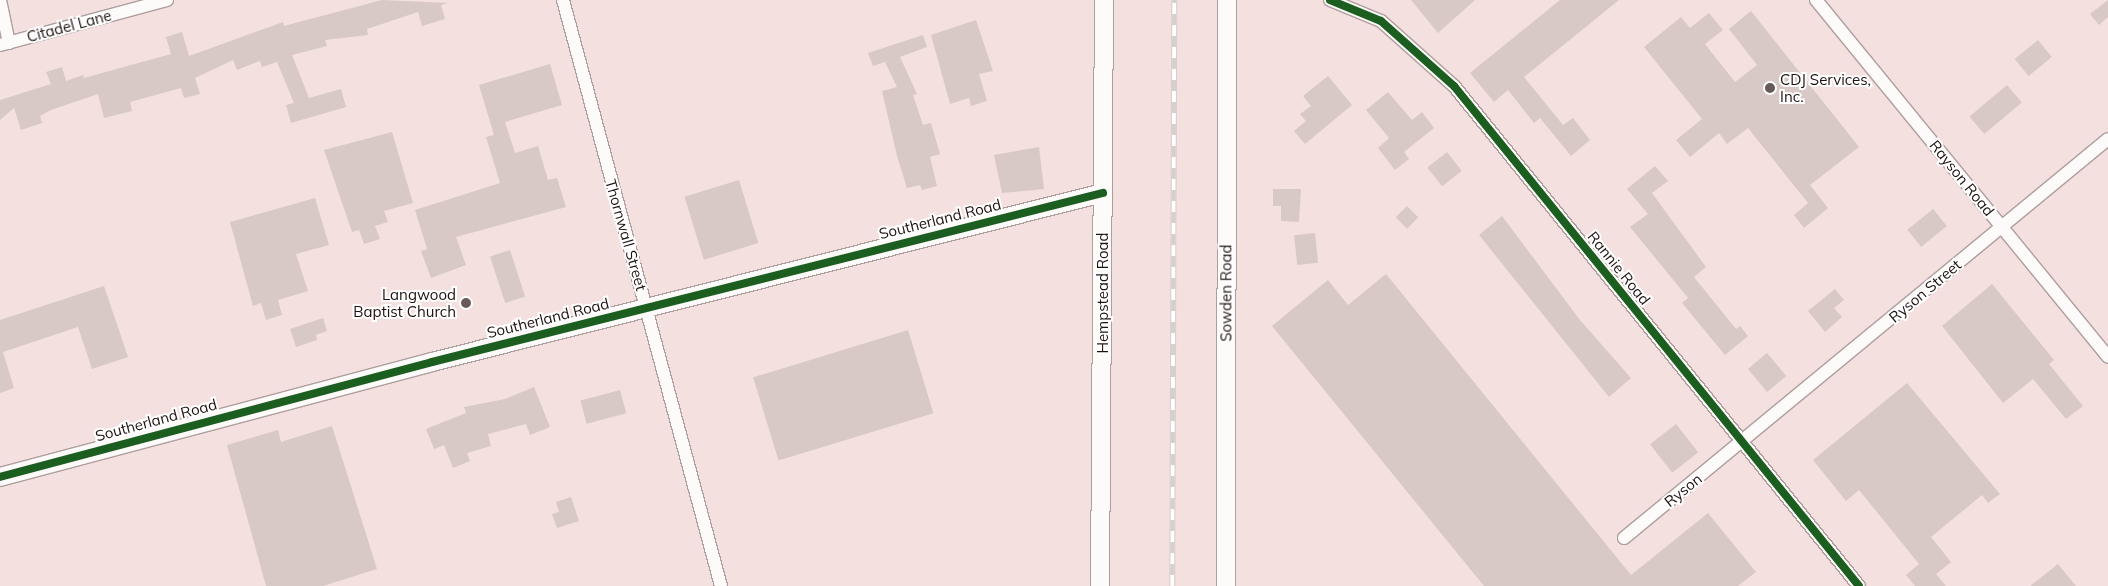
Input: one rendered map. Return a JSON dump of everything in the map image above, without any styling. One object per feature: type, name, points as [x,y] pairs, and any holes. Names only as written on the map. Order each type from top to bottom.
[{"type":"street","points":[[0,0],[4,44]]},
{"type":"street","name":"Citadel Lane","points":[[4,44],[168,0]]},
{"type":"street","name":"Thornwall Street","points":[[563,0],[721,586]]},
{"type":"street","name":"Hempstead Road","points":[[1100,586],[1104,0]]},
{"type":"street","name":"Sowden Road","points":[[1226,586],[1227,0]]},
{"type":"street","name":"Rannie Road","points":[[1330,0],[1381,21],[1454,86],[1859,586]]},
{"type":"street","name":"Rayson Road","points":[[1816,0],[2108,357]]},
{"type":"street","name":"Ryson Street","points":[[1742,442],[2108,139]]},
{"type":"street","name":"Southerland Road","points":[[0,476],[646,307],[1104,193]]},
{"type":"street","name":"Ryson","points":[[1624,538],[1742,442]]},
{"type":"building","points":[[382,0],[448,3],[441,5],[445,19],[422,26],[418,12],[367,29],[368,35],[325,40],[327,46],[292,55],[309,98],[341,89],[346,107],[291,123],[286,105],[294,103],[277,62],[262,67],[260,61],[237,70],[233,60],[195,78],[200,94],[184,98],[181,88],[130,102],[132,111],[104,118],[98,94],[51,110],[40,116],[42,123],[21,130],[14,108],[0,120],[0,100],[51,84],[46,72],[62,67],[66,81],[83,75],[84,78],[171,54],[166,37],[182,32],[189,56],[283,22],[284,26]]},
{"type":"building","points":[[1411,0],[1475,0],[1438,33]]},
{"type":"building","points":[[1560,0],[1619,0],[1524,77],[1563,125],[1573,118],[1590,140],[1571,156],[1540,118],[1534,123],[1508,90],[1494,102],[1470,73]]},
{"type":"building","points":[[2108,0],[2108,17],[2099,25],[2090,14]]},
{"type":"building","name":"CDJ Services, Inc.","points":[[1751,11],[1859,147],[1810,185],[1828,208],[1804,228],[1794,215],[1808,203],[1748,128],[1727,144],[1719,133],[1690,157],[1676,140],[1702,119],[1644,47],[1681,17],[1690,28],[1709,13],[1723,30],[1705,44],[1735,82],[1757,65],[1729,29]]},
{"type":"building","points":[[976,20],[993,71],[979,74],[987,101],[971,106],[969,98],[950,104],[931,35]]},
{"type":"building","points":[[923,35],[927,47],[900,57],[917,94],[913,95],[923,125],[931,123],[940,154],[930,157],[937,186],[922,190],[920,185],[907,188],[897,156],[882,91],[897,87],[885,62],[873,66],[868,53]]},
{"type":"building","points":[[2038,40],[2052,57],[2029,76],[2015,59]]},
{"type":"building","points":[[550,64],[562,105],[505,122],[515,153],[538,146],[548,180],[557,178],[566,207],[456,237],[466,265],[431,278],[421,251],[427,249],[415,210],[500,183],[486,137],[494,135],[479,85]]},
{"type":"building","points":[[1328,76],[1352,105],[1305,144],[1294,131],[1306,121],[1300,114],[1311,106],[1303,96]]},
{"type":"building","points":[[2007,85],[2022,103],[1984,134],[1969,116]]},
{"type":"building","points":[[1388,92],[1412,120],[1422,112],[1434,128],[1404,152],[1409,159],[1395,170],[1378,148],[1389,138],[1366,110]]},
{"type":"building","points":[[392,132],[413,203],[384,211],[388,222],[375,226],[380,239],[364,244],[359,230],[352,232],[324,150]]},
{"type":"building","points":[[1039,147],[1044,189],[1002,193],[994,155]]},
{"type":"building","points":[[1447,152],[1462,171],[1442,186],[1427,167]]},
{"type":"building","points":[[1655,166],[1668,181],[1652,193],[1706,267],[1694,277],[1736,329],[1740,326],[1748,336],[1725,355],[1682,303],[1688,298],[1630,227],[1648,214],[1627,189]]},
{"type":"building","points":[[739,180],[758,243],[704,260],[684,197]]},
{"type":"building","points":[[1273,189],[1301,189],[1299,222],[1281,221],[1281,206],[1273,206]]},
{"type":"building","points":[[315,198],[329,245],[296,254],[308,291],[278,300],[282,315],[266,320],[261,303],[253,306],[230,222]]},
{"type":"building","points":[[1407,206],[1418,217],[1407,229],[1396,217]]},
{"type":"building","points":[[1933,209],[1947,226],[1921,247],[1907,230]]},
{"type":"building","points":[[1502,216],[1580,320],[1631,378],[1609,397],[1479,235]]},
{"type":"building","points":[[1315,233],[1318,263],[1297,265],[1294,235]]},
{"type":"building","points":[[510,250],[525,297],[505,303],[490,256]]},
{"type":"building","points":[[1386,274],[1631,575],[1708,513],[1756,572],[1738,586],[1484,586],[1272,326],[1328,280],[1348,305]]},
{"type":"building","points":[[1992,284],[2054,360],[2049,364],[2083,406],[2066,419],[2033,379],[2003,403],[1942,326]]},
{"type":"building","points":[[104,286],[128,357],[92,369],[78,327],[3,352],[14,388],[0,393],[0,320]]},
{"type":"building","points":[[1835,289],[1844,300],[1834,308],[1842,317],[1825,332],[1808,311]]},
{"type":"building","points":[[323,318],[327,331],[316,335],[317,340],[296,347],[290,329]]},
{"type":"building","points":[[908,330],[933,413],[779,461],[753,377]]},
{"type":"building","points":[[1767,353],[1786,376],[1767,392],[1748,369]]},
{"type":"building","points":[[1907,383],[2000,494],[1988,503],[1982,495],[1931,537],[1951,562],[1936,574],[1946,586],[1915,586],[1906,575],[1919,564],[1859,490],[1846,501],[1813,460]]},
{"type":"building","points":[[534,387],[550,427],[530,435],[526,424],[488,434],[491,446],[467,453],[470,461],[453,468],[444,445],[434,449],[426,429],[466,413],[464,407],[505,399]]},
{"type":"building","points":[[620,390],[626,413],[587,424],[580,401]]},
{"type":"building","points":[[1676,424],[1698,452],[1672,473],[1650,444]]},
{"type":"building","points":[[332,426],[377,569],[323,586],[266,586],[227,445],[278,430],[281,442]]},
{"type":"building","points":[[571,497],[579,521],[557,528],[552,514],[559,512],[556,502]]},
{"type":"building","points":[[2058,564],[2076,586],[2030,586]]},
{"type":"railway","points":[[1172,586],[1174,0]]},
{"type":"cycle path","points":[[1330,0],[1381,21],[1454,86],[1859,586]]},
{"type":"cycle path","points":[[0,477],[432,362],[1103,193]]},
{"type":"place","name":"CDJ Services, Inc.","points":[[1770,88]]},
{"type":"place","name":"Langwood Baptist Church","points":[[466,303]]}]
